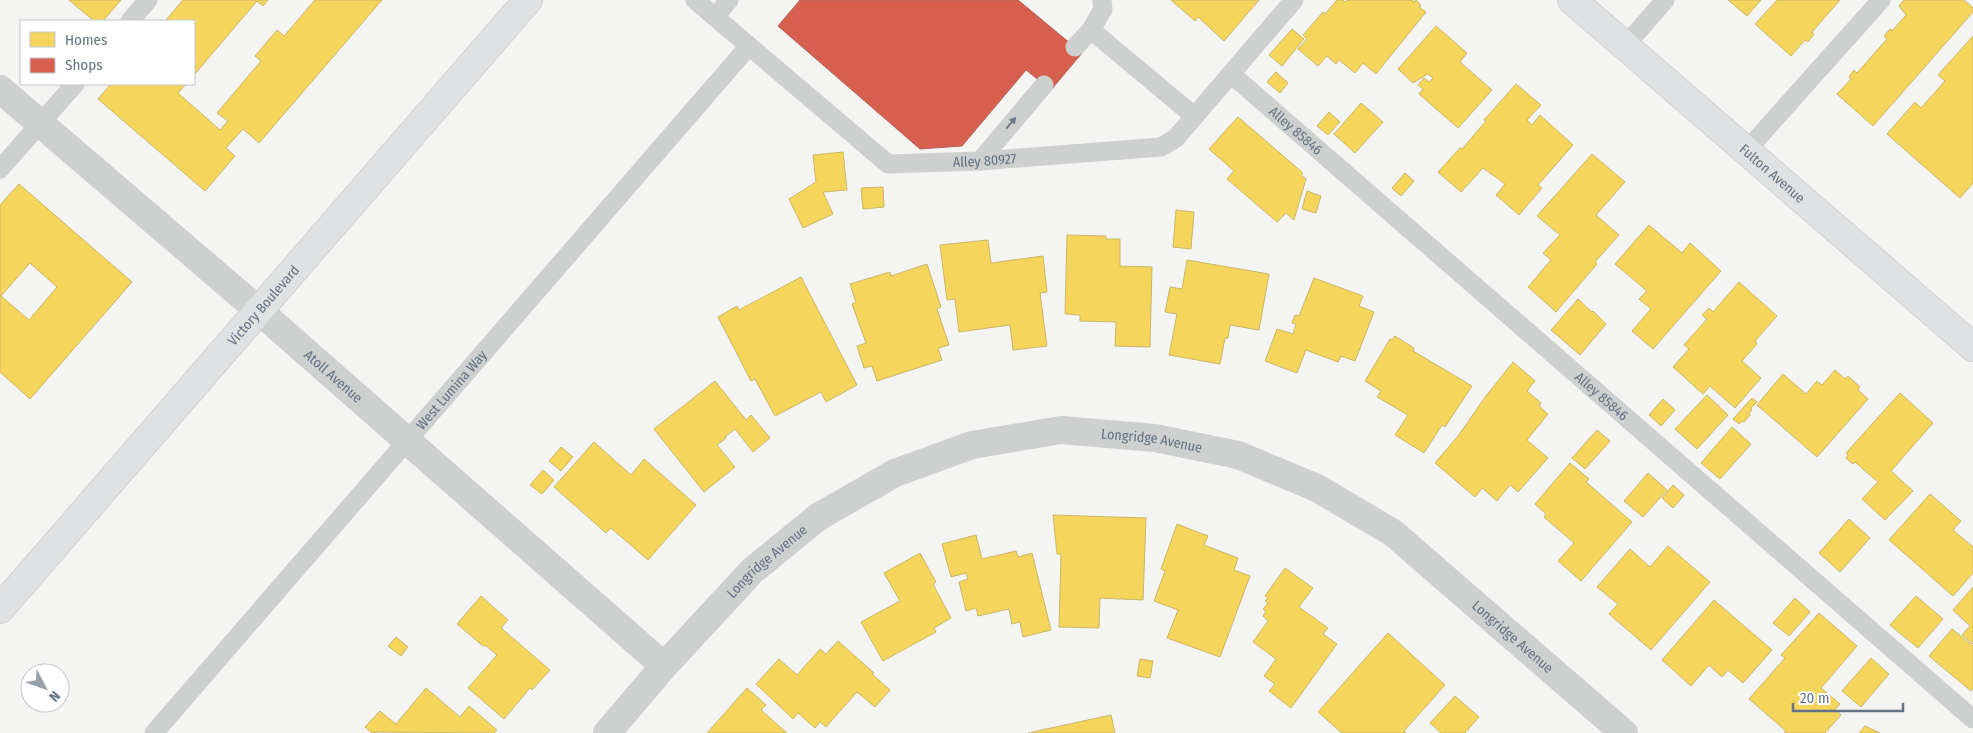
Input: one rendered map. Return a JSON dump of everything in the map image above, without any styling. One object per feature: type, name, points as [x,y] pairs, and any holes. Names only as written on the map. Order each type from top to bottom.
[{"type":"main road","name":"Victory Boulevard","points":[[0,609],[528,0]]},
{"type":"main road","name":"Fulton Avenue","points":[[1572,0],[1973,347]]},
{"type":"street","name":"Atoll Avenue","points":[[0,89],[258,310],[664,666]]},
{"type":"street","name":"Longridge Avenue","points":[[606,733],[664,666],[752,571],[818,517],[895,473],[972,445],[1061,430],[1155,438],[1238,455],[1317,488],[1393,533],[1624,733]]},
{"type":"lane","points":[[131,20],[148,0]]},
{"type":"lane","name":"Alley 80927","points":[[695,0],[888,164],[980,161],[1161,147],[1176,138],[1294,0]]},
{"type":"lane","points":[[715,17],[729,0]]},
{"type":"lane","points":[[1075,48],[1091,30],[1103,9],[1102,0]]},
{"type":"lane","points":[[1625,46],[1665,0]]},
{"type":"lane","points":[[1746,151],[1881,0]]},
{"type":"lane","points":[[1091,30],[1194,116]]},
{"type":"lane","name":"West Lumina Way","points":[[154,733],[749,46]]},
{"type":"lane","name":"Alley 85846","points":[[1231,74],[1973,719]]},
{"type":"lane","points":[[0,170],[74,85]]},
{"type":"lane","points":[[980,161],[1044,85]]},
{"type":"building: Homes","points":[[69,0],[121,0],[104,20],[93,20]]},
{"type":"building: Homes","points":[[183,0],[268,0],[263,6],[257,1],[195,74],[195,20],[166,20]]},
{"type":"building: Homes","points":[[315,0],[382,0],[259,143],[243,129],[226,148],[235,156],[205,191],[98,99],[110,85],[185,85],[178,93],[220,130],[228,121],[217,113],[261,61],[255,56],[277,30],[284,36]]},
{"type":"building: Homes","points":[[1171,0],[1259,0],[1224,41],[1198,17],[1195,21]]},
{"type":"building: Homes","points":[[1337,0],[1345,2],[1347,0],[1412,0],[1414,2],[1416,0],[1421,5],[1419,7],[1426,12],[1376,74],[1363,63],[1355,73],[1339,60],[1336,64],[1327,56],[1318,66],[1298,49],[1307,39],[1303,35],[1323,12],[1325,14]]},
{"type":"building: Homes","points":[[1728,0],[1761,0],[1747,16]]},
{"type":"building: Homes","points":[[1777,0],[1840,0],[1812,32],[1814,34],[1808,42],[1805,40],[1791,56],[1755,24]]},
{"type":"building: Homes","points":[[1904,0],[1964,0],[1973,8],[1973,12],[1873,126],[1837,94],[1851,79],[1849,77],[1854,70],[1857,73],[1887,39],[1884,36],[1890,29],[1892,31],[1906,15],[1899,6]]},
{"type":"building: Homes","points":[[1436,26],[1467,53],[1460,62],[1492,90],[1458,128],[1419,94],[1423,89],[1418,85],[1424,78],[1429,82],[1433,78],[1428,74],[1413,83],[1398,69]]},
{"type":"building: Homes","points":[[1292,29],[1304,39],[1282,66],[1269,55]]},
{"type":"building: Homes","points":[[1973,36],[1973,183],[1960,198],[1887,134],[1915,102],[1921,108],[1945,81],[1938,75]]},
{"type":"building: Homes","points":[[1276,72],[1288,83],[1280,93],[1267,82]]},
{"type":"building: Homes","points":[[1516,84],[1541,105],[1527,120],[1532,125],[1540,115],[1573,145],[1538,185],[1542,188],[1519,215],[1496,195],[1505,184],[1483,168],[1461,192],[1438,172],[1460,148],[1462,149],[1486,121],[1484,120]]},
{"type":"building: Homes","points":[[1361,103],[1383,122],[1355,153],[1334,134]]},
{"type":"building: Homes","points":[[1329,112],[1340,122],[1328,135],[1317,126]]},
{"type":"building: Homes","points":[[1238,117],[1303,173],[1301,175],[1306,179],[1294,220],[1286,213],[1277,222],[1227,179],[1234,171],[1209,149]]},
{"type":"building: Homes","points":[[843,152],[847,190],[823,192],[833,214],[803,228],[789,199],[816,182],[813,155]]},
{"type":"building: Homes","points":[[1592,154],[1625,182],[1596,215],[1619,235],[1556,312],[1528,287],[1551,260],[1543,253],[1560,235],[1537,216]]},
{"type":"building: Homes","points":[[1405,173],[1414,181],[1401,196],[1392,188]]},
{"type":"building: Homes","points":[[19,184],[132,282],[30,399],[0,372],[0,205]],"holes":[[[30,263],[57,287],[29,320],[1,296]]]},
{"type":"building: Homes","points":[[883,187],[884,207],[863,209],[861,188]]},
{"type":"building: Homes","points":[[1307,191],[1321,196],[1316,213],[1302,209]]},
{"type":"building: Homes","points":[[1176,210],[1194,212],[1191,249],[1173,247]]},
{"type":"building: Homes","points":[[1649,225],[1682,253],[1690,243],[1721,271],[1653,349],[1632,331],[1651,309],[1639,299],[1647,291],[1615,264]]},
{"type":"building: Homes","points":[[1067,235],[1106,236],[1106,239],[1120,239],[1120,266],[1152,267],[1150,347],[1115,346],[1116,322],[1080,321],[1080,315],[1065,314]]},
{"type":"building: Homes","points":[[988,240],[991,263],[1043,256],[1047,292],[1040,293],[1047,346],[1013,350],[1010,325],[959,332],[955,299],[947,300],[940,245]]},
{"type":"building: Homes","points":[[1187,260],[1269,274],[1259,330],[1230,325],[1228,338],[1225,338],[1220,364],[1169,355],[1177,314],[1165,312],[1170,287],[1182,289]]},
{"type":"building: Homes","points":[[927,264],[941,307],[937,309],[949,345],[938,348],[942,360],[877,381],[872,366],[864,368],[857,346],[866,343],[852,304],[856,302],[850,284],[890,272],[891,276]]},
{"type":"building: Homes","points":[[801,277],[857,385],[826,402],[821,392],[775,416],[755,379],[751,381],[718,317],[737,306],[739,310]]},
{"type":"building: Homes","points":[[1314,278],[1363,296],[1359,306],[1374,312],[1355,361],[1341,356],[1338,362],[1306,350],[1297,373],[1265,361],[1277,329],[1293,334],[1296,324],[1292,323],[1295,315],[1299,316]]},
{"type":"building: Homes","points":[[1739,282],[1777,316],[1755,341],[1757,344],[1742,361],[1761,378],[1735,408],[1710,386],[1703,394],[1673,367],[1689,349],[1684,345],[1707,319],[1702,315],[1709,308],[1713,312]]},
{"type":"building: Homes","points":[[1578,299],[1606,324],[1580,355],[1551,330]]},
{"type":"building: Homes","points":[[1395,336],[1414,348],[1413,351],[1472,386],[1445,427],[1442,425],[1424,453],[1395,435],[1408,415],[1377,397],[1381,391],[1365,381],[1390,339],[1392,340]]},
{"type":"building: Homes","points":[[1513,362],[1535,381],[1527,391],[1541,403],[1539,406],[1548,414],[1527,440],[1548,458],[1518,492],[1510,485],[1497,501],[1482,488],[1475,497],[1435,463],[1458,436]]},
{"type":"building: Homes","points":[[1835,370],[1845,379],[1848,376],[1860,387],[1858,390],[1868,399],[1817,457],[1757,405],[1783,374],[1806,394],[1817,381],[1822,385]]},
{"type":"building: Homes","points":[[715,381],[746,420],[751,415],[770,438],[753,452],[735,429],[725,437],[717,445],[735,467],[704,492],[654,429]]},
{"type":"building: Homes","points":[[1900,393],[1933,423],[1891,471],[1913,491],[1885,520],[1862,499],[1878,482],[1855,462],[1853,464],[1846,458],[1848,455],[1846,453]]},
{"type":"building: Homes","points":[[1707,395],[1728,415],[1697,449],[1675,429]]},
{"type":"building: Homes","points":[[1752,398],[1757,402],[1751,408],[1750,415],[1744,422],[1742,421],[1739,424],[1733,419]]},
{"type":"building: Homes","points":[[1663,399],[1675,410],[1661,426],[1649,415]]},
{"type":"building: Homes","points":[[1732,427],[1751,444],[1720,479],[1701,463]]},
{"type":"building: Homes","points":[[1597,430],[1610,441],[1585,469],[1572,458]]},
{"type":"building: Homes","points":[[594,442],[631,475],[644,459],[696,505],[648,560],[611,528],[606,533],[554,487]]},
{"type":"building: Homes","points":[[561,447],[573,457],[561,471],[549,461]]},
{"type":"building: Homes","points":[[1570,463],[1589,479],[1586,482],[1632,522],[1581,581],[1558,561],[1574,543],[1544,517],[1546,514],[1535,504]]},
{"type":"building: Homes","points":[[543,470],[554,480],[542,494],[530,485]]},
{"type":"building: Homes","points":[[1648,473],[1667,490],[1643,517],[1624,501]]},
{"type":"building: Homes","points":[[1673,485],[1684,495],[1673,508],[1662,498]]},
{"type":"building: Homes","points":[[1930,494],[1961,521],[1953,530],[1973,547],[1973,573],[1953,596],[1889,540]]},
{"type":"building: Homes","points":[[1053,515],[1146,518],[1143,600],[1100,598],[1099,628],[1059,627],[1061,554],[1057,554]]},
{"type":"building: Homes","points":[[1849,519],[1870,538],[1840,572],[1819,553]]},
{"type":"building: Homes","points":[[1177,524],[1208,536],[1204,545],[1238,558],[1234,570],[1250,576],[1220,657],[1167,638],[1178,610],[1154,601],[1165,571],[1161,569]]},
{"type":"building: Homes","points":[[976,535],[982,559],[1016,551],[1018,557],[1032,553],[1051,630],[1023,637],[1020,622],[1012,624],[1009,609],[978,616],[976,608],[966,611],[959,582],[968,579],[966,573],[951,577],[942,544]]},
{"type":"building: Homes","points":[[1668,546],[1710,582],[1651,650],[1609,614],[1618,604],[1597,587],[1630,549],[1650,567]]},
{"type":"building: Homes","points":[[920,553],[936,582],[933,584],[951,618],[934,628],[936,632],[883,661],[861,622],[900,601],[884,573]]},
{"type":"building: Homes","points":[[1285,568],[1313,588],[1299,607],[1328,628],[1323,634],[1337,644],[1291,708],[1269,691],[1275,684],[1264,676],[1276,659],[1253,642],[1268,621],[1263,616],[1266,611],[1263,609],[1268,603],[1265,601],[1268,598],[1265,596]]},
{"type":"building: Homes","points":[[1973,587],[1973,644],[1962,635],[1970,626],[1953,610]]},
{"type":"building: Homes","points":[[481,596],[508,620],[501,628],[550,670],[532,690],[530,688],[504,719],[468,688],[497,655],[457,624]]},
{"type":"building: Homes","points":[[1916,596],[1943,619],[1918,648],[1890,625]]},
{"type":"building: Homes","points":[[1795,598],[1810,612],[1789,636],[1773,623]]},
{"type":"building: Homes","points":[[1714,600],[1772,650],[1743,683],[1728,670],[1722,677],[1709,665],[1691,686],[1662,660]]},
{"type":"building: Homes","points":[[1819,613],[1857,646],[1821,688],[1840,704],[1835,710],[1841,715],[1825,733],[1784,733],[1786,731],[1749,699],[1785,658],[1781,655]]},
{"type":"building: Homes","points":[[1952,629],[1973,646],[1973,689],[1971,691],[1929,656]]},
{"type":"building: Homes","points":[[1388,633],[1445,685],[1404,731],[1407,733],[1342,733],[1318,712]]},
{"type":"building: Homes","points":[[396,637],[408,647],[401,656],[388,646]]},
{"type":"building: Homes","points":[[838,641],[890,690],[875,707],[857,692],[826,727],[820,722],[815,728],[798,713],[793,719],[756,684],[779,659],[797,675],[820,649],[826,654]]},
{"type":"building: Homes","points":[[1871,658],[1889,674],[1861,707],[1842,691]]},
{"type":"building: Homes","points":[[1140,659],[1153,661],[1150,678],[1137,676]]},
{"type":"building: Homes","points":[[426,688],[460,717],[469,706],[497,730],[494,733],[372,733],[365,727],[380,711],[396,724]]},
{"type":"building: Homes","points":[[747,688],[766,705],[761,710],[787,733],[707,733]]},
{"type":"building: Homes","points":[[1455,696],[1479,717],[1465,733],[1441,733],[1430,723]]},
{"type":"building: Homes","points":[[1111,715],[1115,733],[1028,733]]},
{"type":"building: Homes","points":[[1865,726],[1880,733],[1859,733]]},
{"type":"building: Shops","points":[[800,0],[1018,0],[1082,53],[1051,90],[1026,70],[962,146],[920,149],[778,26]]}]
